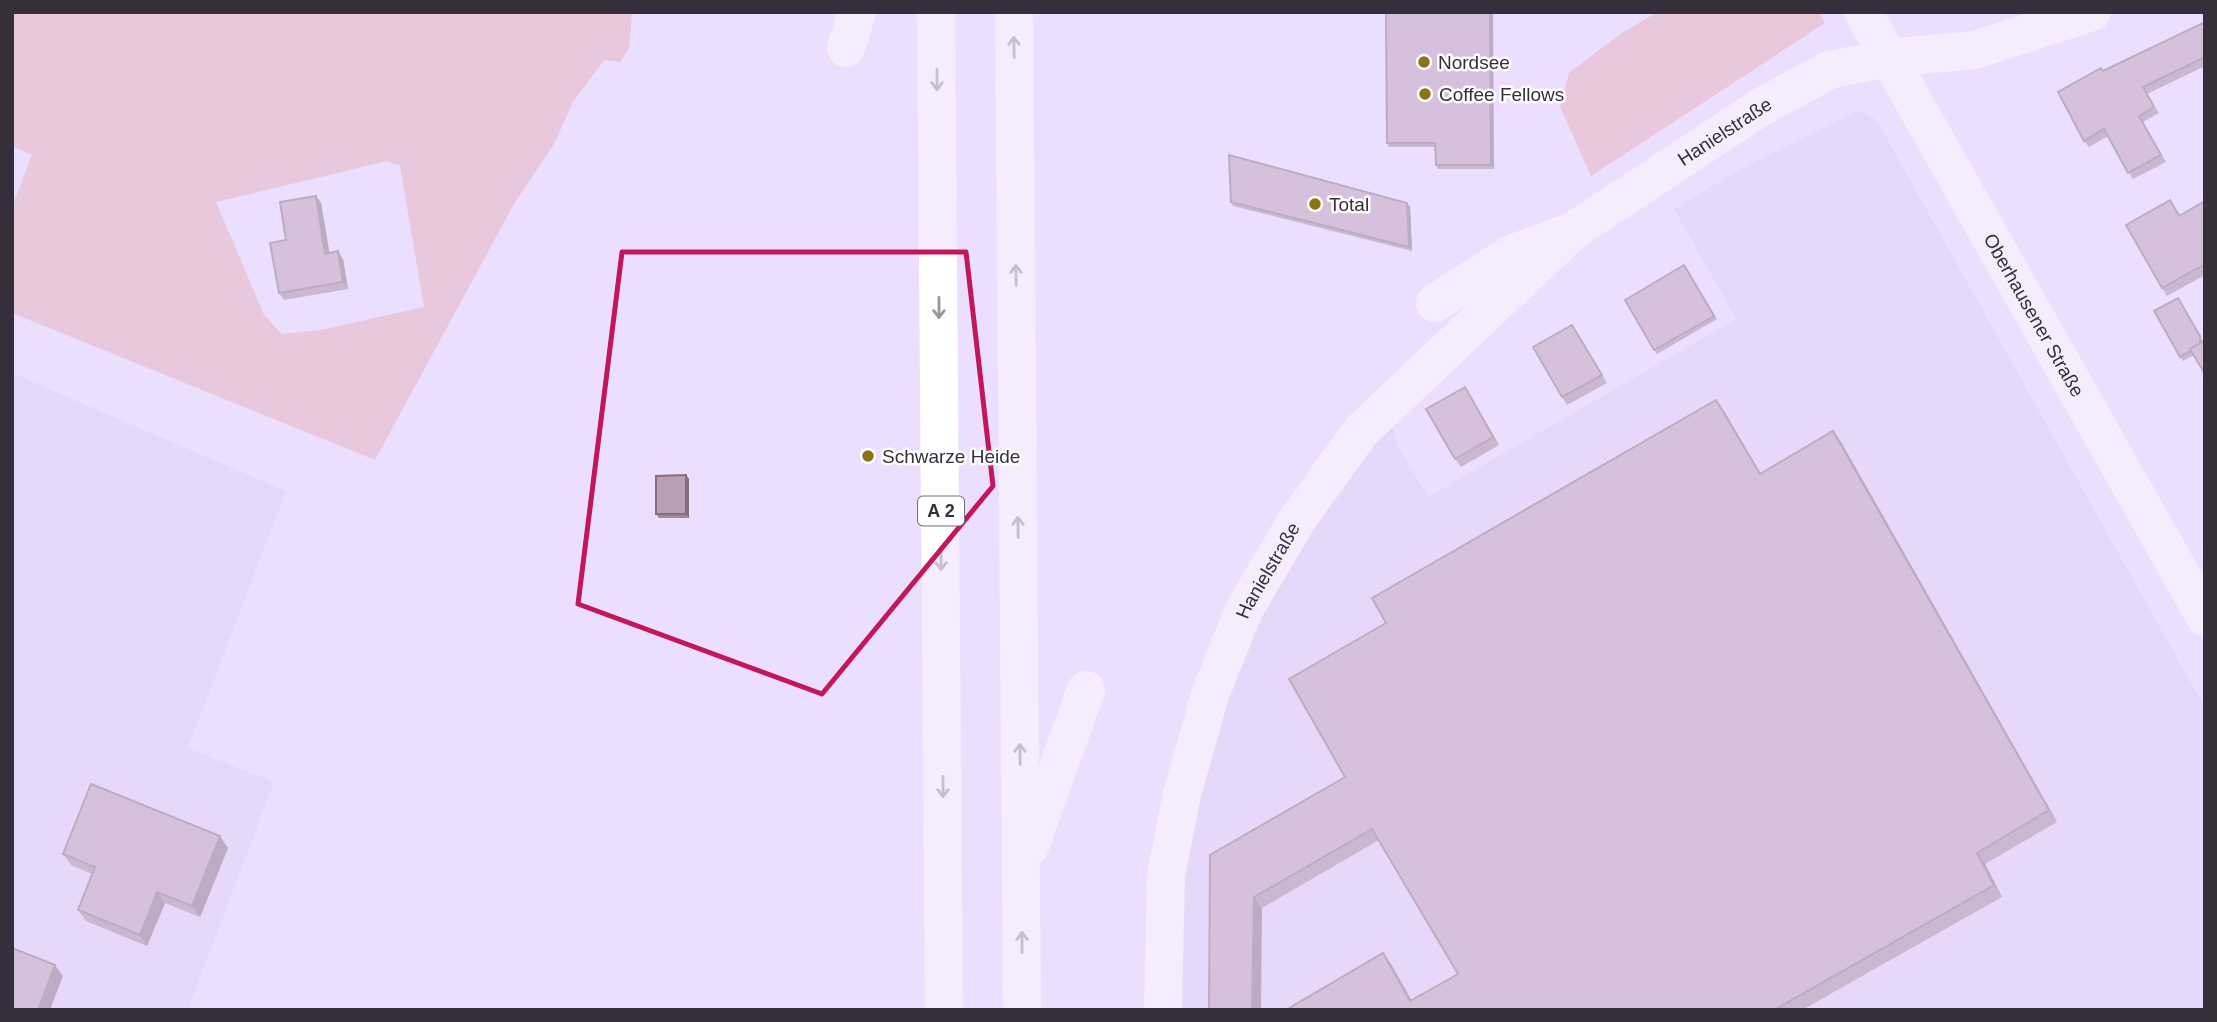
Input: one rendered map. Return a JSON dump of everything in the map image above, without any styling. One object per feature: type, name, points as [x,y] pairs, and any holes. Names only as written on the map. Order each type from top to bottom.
[{"type":"main road","points":[[846,48],[857,12]]},
{"type":"main road","name":"A 2","points":[[936,12],[944,1010]]},
{"type":"main road","points":[[1014,12],[1022,1010]]},
{"type":"main road","name":"Oberhausener Straße","points":[[1863,12],[2205,617]]},
{"type":"main road","name":"Hanielstraße","points":[[1163,1010],[1166,876],[1182,794],[1210,695],[1244,610],[1297,520],[1361,431],[1573,231],[1761,107],[1829,70],[1888,58],[1975,50],[2092,12]]},
{"type":"main road","name":"Hanielstraße","points":[[1435,303],[1511,254],[1573,231]]},
{"type":"main road","points":[[1021,872],[1086,690]]},
{"type":"highlighted area","points":[[622,252],[966,252],[993,486],[822,694],[578,604]]},
{"type":"shaded area","points":[[12,12],[632,12],[629,48],[620,62],[604,60],[573,102],[554,144],[514,204],[375,460],[12,313],[12,207],[32,155],[12,146]],"holes":[[[387,161],[400,166],[424,307],[321,330],[282,334],[264,315],[216,202]]]},
{"type":"shaded area","points":[[1658,12],[1819,12],[1825,23],[1591,176],[1560,107],[1569,73],[1623,32]]},
{"type":"shaded area","points":[[1858,111],[1874,118],[1880,126],[2205,708],[2205,1010],[1179,1010],[1183,854],[1240,657],[1296,548],[1391,421],[1398,447],[1428,497],[1736,319],[1674,209],[1744,167]]},
{"type":"shaded area","points":[[12,373],[286,491],[188,748],[274,782],[188,1010],[12,1010]]},
{"type":"building","points":[[1386,12],[1490,12],[1491,165],[1436,165],[1435,143],[1387,143]]},
{"type":"building","points":[[2205,22],[2205,57],[2143,87],[2154,107],[2139,116],[2161,155],[2128,173],[2104,129],[2084,141],[2058,92],[2101,68],[2103,71]]},
{"type":"building","points":[[1229,155],[1407,203],[1409,247],[1231,202]]},
{"type":"building","points":[[316,196],[325,254],[338,251],[343,282],[279,293],[270,243],[286,240],[280,202]]},
{"type":"building","points":[[2170,200],[2179,216],[2205,201],[2205,264],[2162,288],[2126,225]]},
{"type":"building","points":[[1684,265],[1714,316],[1654,350],[1625,300]]},
{"type":"building","points":[[2178,298],[2200,336],[2200,343],[2180,357],[2154,311]]},
{"type":"building","points":[[1572,325],[1602,375],[1562,397],[1533,347]]},
{"type":"building","points":[[2205,340],[2205,374],[2190,349]]},
{"type":"building","points":[[1465,387],[1493,437],[1455,459],[1426,409]]},
{"type":"building","points":[[1716,400],[1760,474],[1833,431],[2049,810],[1977,853],[1994,885],[1774,1010],[1286,1010],[1383,953],[1410,1001],[1458,974],[1372,829],[1254,897],[1252,1010],[1209,1010],[1210,855],[1345,777],[1289,679],[1386,623],[1372,598]]},
{"type":"building","points":[[686,475],[686,514],[656,514],[656,476]]},
{"type":"building","points":[[91,784],[220,836],[192,906],[157,892],[140,935],[78,910],[95,867],[63,854]]},
{"type":"building","points":[[12,948],[55,965],[38,1010],[12,1010]]},
{"type":"place","name":"Nordsee","points":[[1424,62]]},
{"type":"place","name":"Coffee Fellows","points":[[1425,94]]},
{"type":"place","name":"Total","points":[[1315,204]]},
{"type":"place","name":"Schwarze Heide","points":[[868,456]]}]
